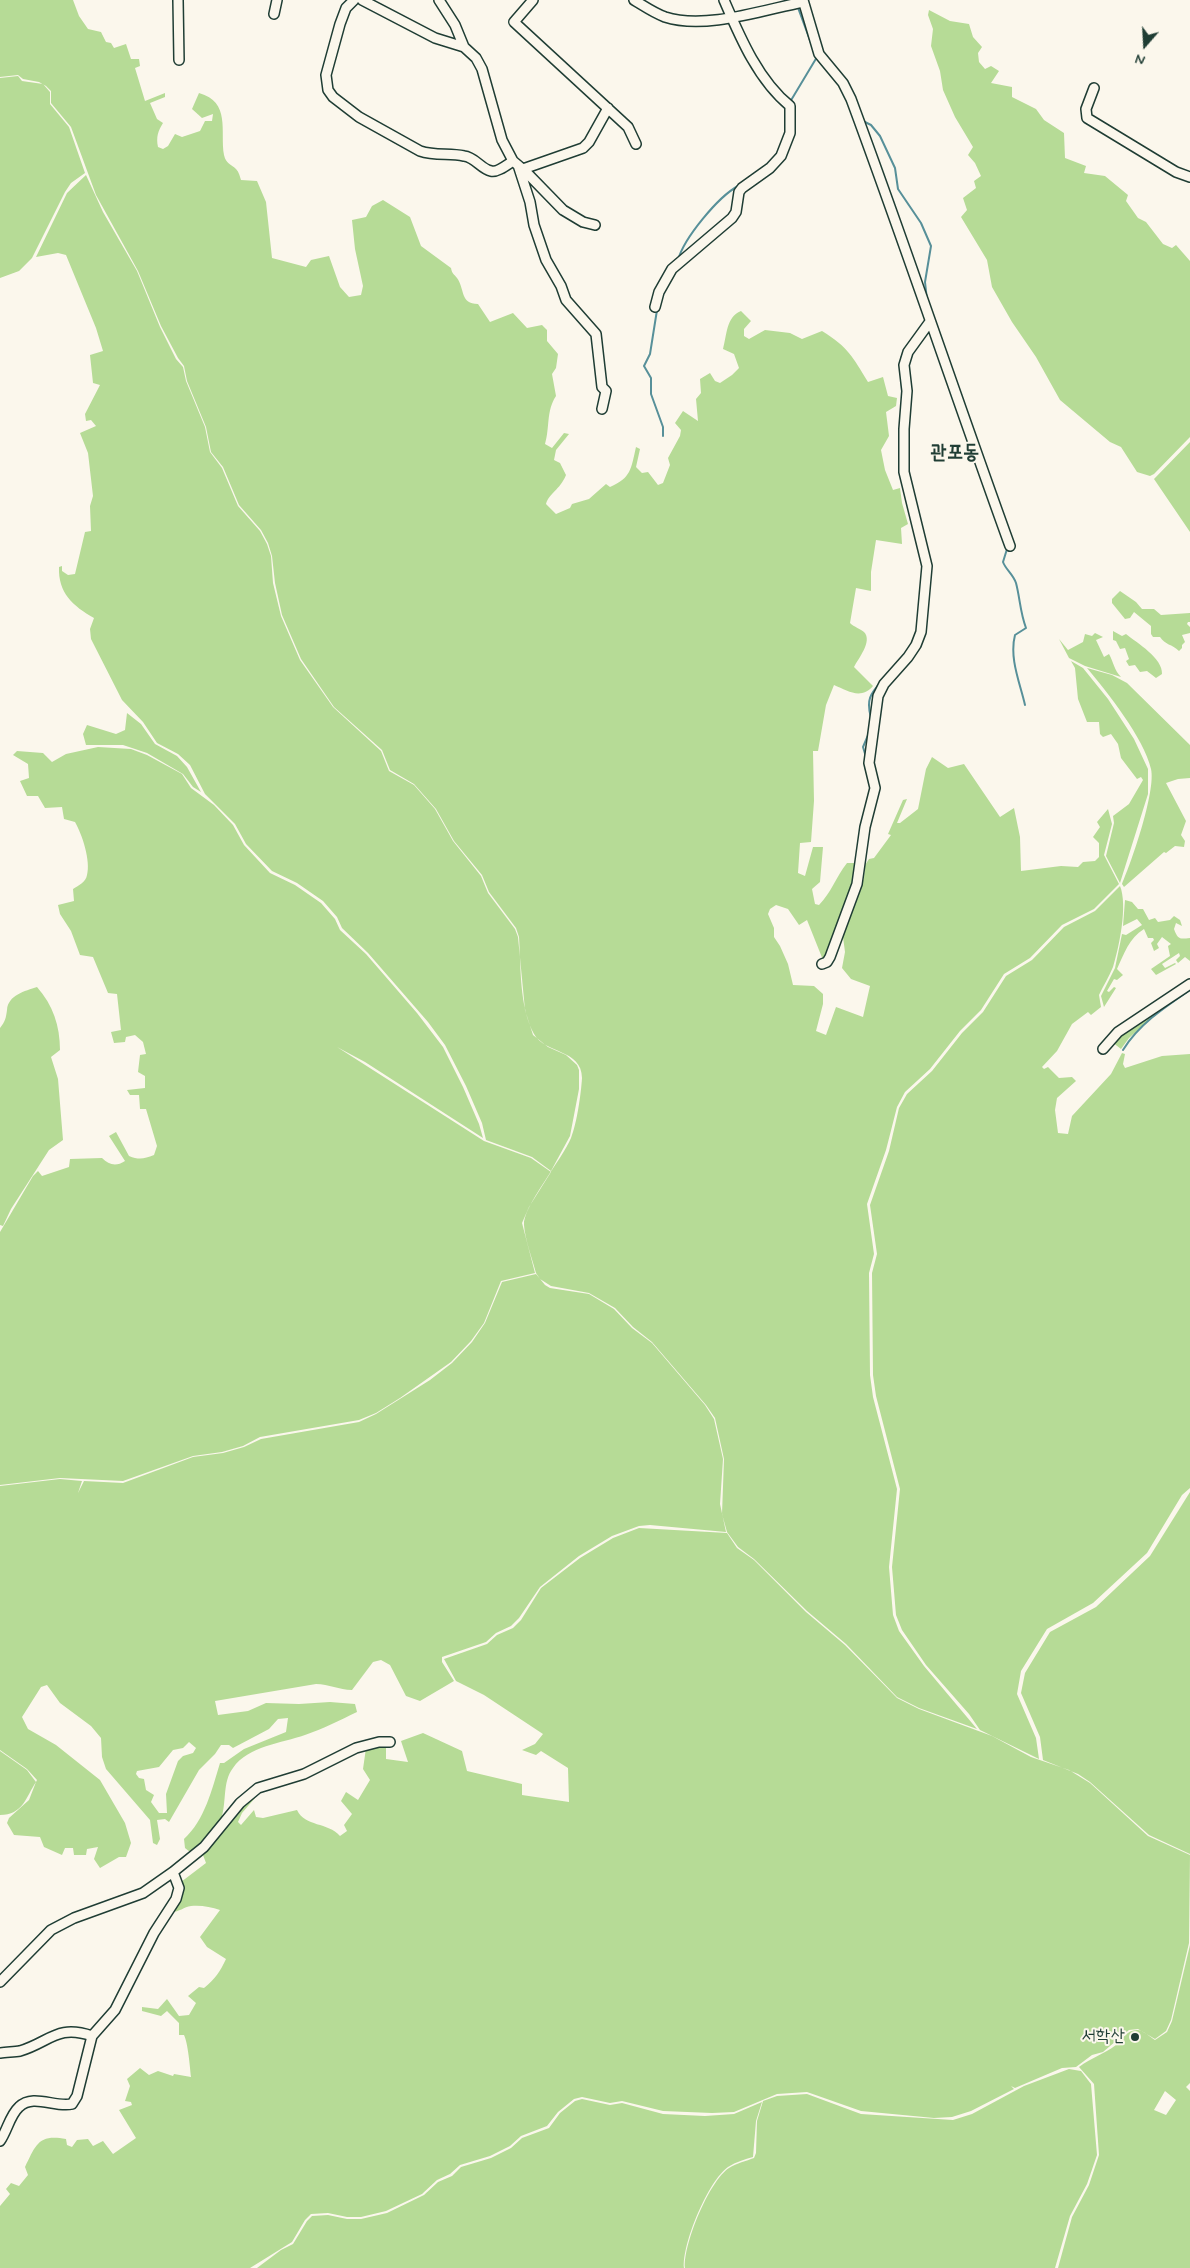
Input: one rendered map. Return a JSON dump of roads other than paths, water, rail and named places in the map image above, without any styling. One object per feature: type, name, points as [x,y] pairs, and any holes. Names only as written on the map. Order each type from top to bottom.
[{"type":"street","points":[[178,0],[179,60]]},
{"type":"street","points":[[274,14],[276,0]]},
{"type":"street","points":[[354,0],[348,4],[343,14],[326,75],[328,90],[333,97],[359,116],[420,151],[428,154],[472,158],[491,171],[496,171],[583,148],[589,142],[608,108]]},
{"type":"street","points":[[362,0],[435,38],[464,47]]},
{"type":"street","points":[[439,0],[455,26],[464,47],[476,58],[482,69],[502,140],[518,165],[563,210],[583,222],[596,225]]},
{"type":"street","points":[[533,0],[514,22],[628,127],[636,144]]},
{"type":"street","points":[[634,0],[664,16],[679,20],[698,21],[803,1],[820,54],[848,92],[912,263],[930,323],[1010,546]]},
{"type":"street","points":[[655,307],[659,292],[672,269],[734,215],[739,192],[776,161],[784,150],[790,133],[790,106],[766,80],[724,0]]},
{"type":"street","points":[[1094,88],[1086,109],[1087,118],[1176,172],[1190,177]]},
{"type":"street","points":[[518,165],[530,202],[534,225],[546,260],[561,286],[566,300],[596,334],[602,387],[606,392],[602,409]]},
{"type":"street","points":[[822,964],[828,962],[857,884],[865,827],[875,788],[869,762],[878,696],[884,684],[908,657],[916,645],[921,632],[927,566],[904,472],[904,428],[907,391],[904,360],[916,340],[930,323]]},
{"type":"street","points":[[1103,1049],[1118,1032],[1190,984]]},
{"type":"street","points":[[0,1982],[51,1930],[74,1918],[142,1893],[173,1872],[204,1847],[240,1802],[258,1788],[304,1774],[356,1748],[379,1742],[390,1742]]},
{"type":"street","points":[[0,2141],[18,2108],[26,2102],[72,2104],[77,2096],[92,2036],[115,2010],[154,1933],[176,1898],[179,1888],[173,1872]]},
{"type":"street","points":[[0,2053],[20,2050],[66,2031],[79,2031],[92,2036]]},
{"type":"waterway","points":[[797,5],[811,43]]},
{"type":"waterway","points":[[790,102],[817,57]]},
{"type":"waterway","points":[[863,121],[871,125],[880,136],[895,168],[898,189],[921,223],[931,246],[925,282],[927,300]]},
{"type":"waterway","points":[[678,260],[681,251],[694,230],[712,208],[738,186]]},
{"type":"waterway","points":[[657,310],[650,354],[644,366],[651,378],[651,394],[663,427],[663,436]]},
{"type":"waterway","points":[[902,401],[901,358],[909,342],[918,332]]},
{"type":"waterway","points":[[900,471],[912,522]]},
{"type":"waterway","points":[[1007,549],[1003,562],[1016,583],[1026,628],[1015,635],[1013,653],[1025,705]]},
{"type":"waterway","points":[[871,718],[870,698],[882,681]]},
{"type":"waterway","points":[[866,757],[863,747],[869,733]]},
{"type":"waterway","points":[[865,766],[869,781]]},
{"type":"waterway","points":[[1123,1050],[1145,1024],[1190,990]]},
{"type":"place","name":"서학산","points":[[1135,2037]]},
{"type":"district","name":"관포동","points":[[955,454]]}]
